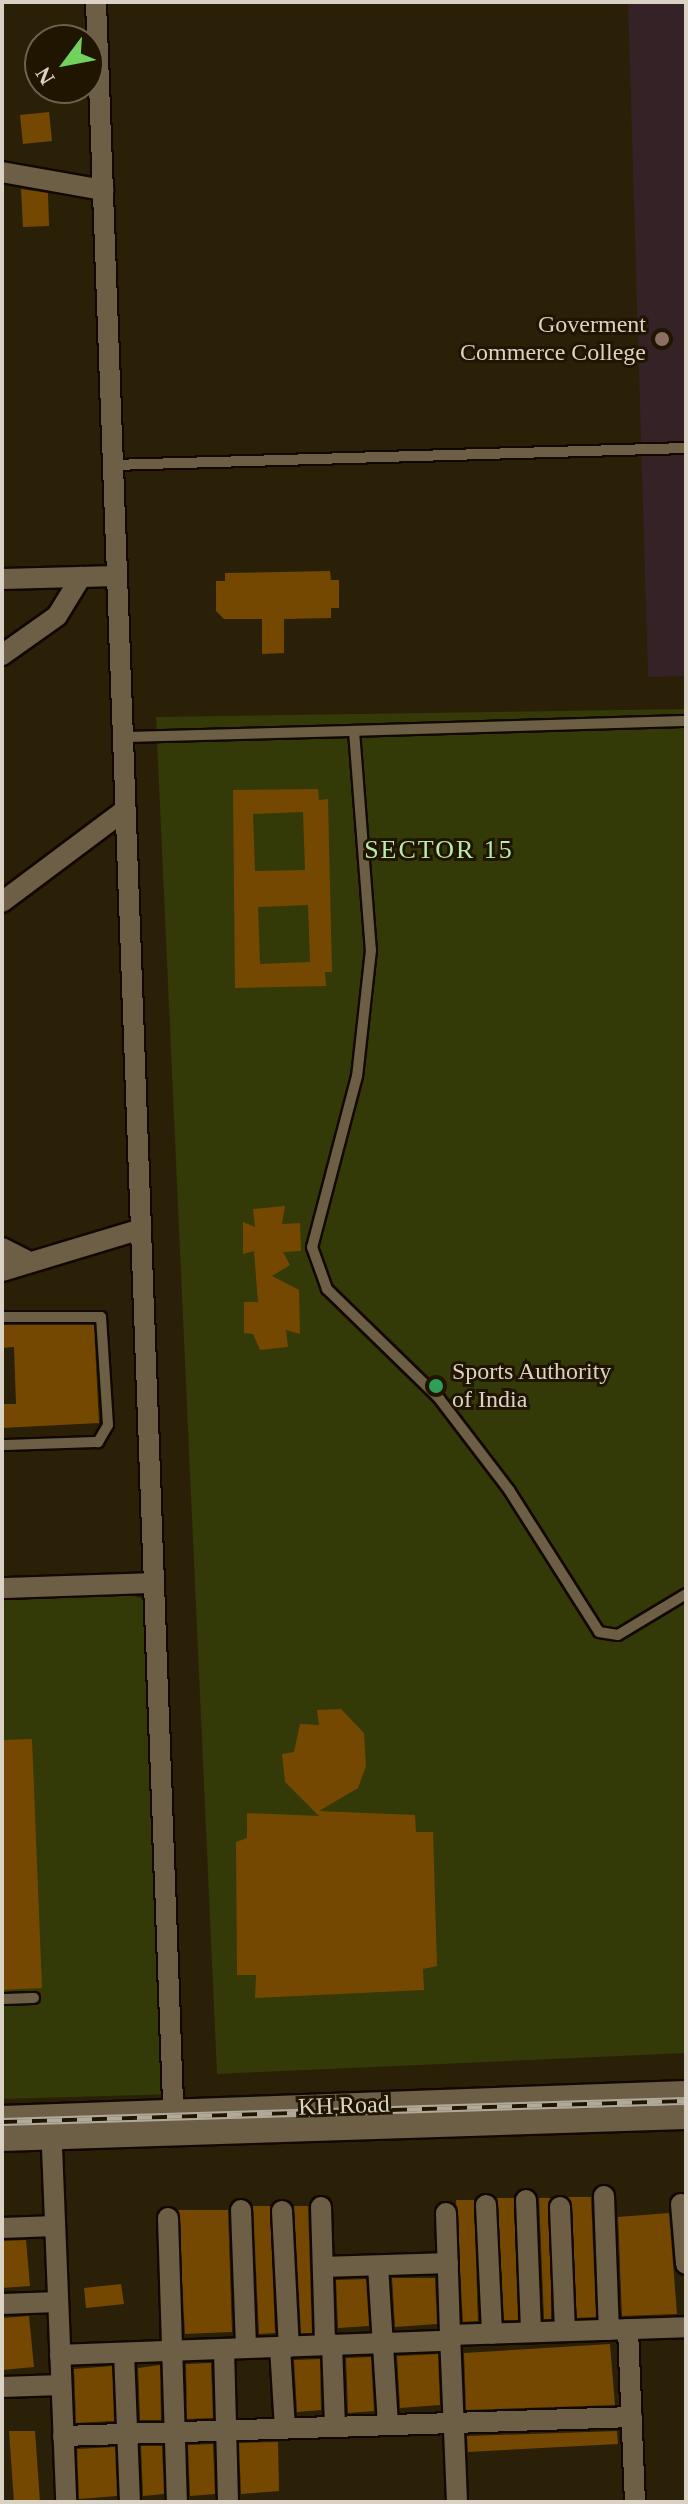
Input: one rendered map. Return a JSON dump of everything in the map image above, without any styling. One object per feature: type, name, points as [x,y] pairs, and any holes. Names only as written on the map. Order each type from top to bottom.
[{"type":"main road","name":"KH Road","points":[[174,2123],[686,2093]]},
{"type":"main road","name":"KH Road","points":[[2,2139],[51,2127],[174,2123],[686,2117]]},
{"type":"main road","name":"KH Road","points":[[2,2118],[51,2127]]},
{"type":"street","points":[[96,2],[174,2123]]},
{"type":"street","points":[[2,172],[103,190]]},
{"type":"street","points":[[2,579],[117,576]]},
{"type":"street","points":[[2,655],[57,616],[81,577]]},
{"type":"street","points":[[2,902],[125,810]]},
{"type":"street","points":[[2,1271],[26,1260],[141,1229]]},
{"type":"street","points":[[2,1248],[26,1260]]},
{"type":"street","points":[[2,1588],[154,1583]]},
{"type":"street","points":[[51,2127],[66,2502]]},
{"type":"street","points":[[604,2196],[632,2417],[635,2502]]},
{"type":"street","points":[[526,2200],[531,2332]]},
{"type":"street","points":[[681,2204],[686,2264]]},
{"type":"street","points":[[486,2205],[492,2334]]},
{"type":"street","points":[[321,2207],[335,2426]]},
{"type":"street","points":[[560,2207],[565,2331]]},
{"type":"street","points":[[241,2210],[246,2348]]},
{"type":"street","points":[[282,2211],[285,2428]]},
{"type":"street","points":[[446,2213],[457,2502]]},
{"type":"street","points":[[168,2218],[177,2502]]},
{"type":"street","points":[[2,2228],[55,2226]]},
{"type":"street","points":[[324,2267],[448,2263]]},
{"type":"street","points":[[378,2266],[388,2425]]},
{"type":"street","points":[[2,2304],[58,2302]]},
{"type":"street","points":[[60,2355],[383,2344],[492,2334],[686,2327]]},
{"type":"street","points":[[224,2349],[228,2502]]},
{"type":"street","points":[[124,2353],[130,2502]]},
{"type":"street","points":[[2,2387],[61,2385]]},
{"type":"street","points":[[63,2436],[632,2417]]},
{"type":"lane","points":[[113,465],[686,448]]},
{"type":"lane","points":[[123,737],[686,721]]},
{"type":"lane","points":[[354,731],[371,950],[357,1076],[315,1228],[315,1270],[358,1324],[438,1397],[509,1490],[599,1632],[618,1635],[686,1594]]},
{"type":"lane","points":[[2,1317],[101,1317],[108,1425],[98,1442],[2,1445]]},
{"type":"lane","points":[[2,1999],[34,1998]]},
{"type":"shaded area","name":"Goverment Commerce College","points":[[628,2],[686,2],[686,676],[648,677]]},
{"type":"green space","name":"Sports Authority of India","points":[[686,709],[686,2053],[217,2074],[156,717]]},
{"type":"green space","points":[[127,1594],[159,1603],[176,2094],[2,2099],[2,1599]]},
{"type":"building","points":[[49,112],[52,141],[23,144],[20,115]]},
{"type":"building","points":[[21,189],[48,193],[49,226],[23,227]]},
{"type":"building","points":[[330,571],[331,580],[339,580],[339,608],[331,608],[331,618],[284,619],[284,653],[262,654],[262,619],[224,619],[216,611],[216,581],[225,581],[225,573]]},
{"type":"building","points":[[318,789],[319,800],[328,799],[332,972],[325,972],[326,986],[235,988],[233,790]],"holes":[[[303,812],[305,870],[255,871],[253,814]],[[308,905],[310,962],[260,964],[258,907]]]},
{"type":"building","points":[[285,1206],[282,1224],[300,1223],[301,1251],[283,1252],[290,1265],[272,1276],[299,1290],[300,1334],[286,1330],[288,1347],[260,1350],[253,1334],[244,1333],[244,1302],[258,1302],[254,1251],[243,1254],[243,1222],[255,1227],[253,1209]]},
{"type":"building","points":[[2,1325],[94,1325],[99,1423],[2,1428],[2,1404],[16,1404],[14,1347],[2,1348]]},
{"type":"building","points":[[341,1709],[364,1733],[366,1766],[358,1788],[319,1811],[415,1815],[416,1832],[433,1832],[437,1966],[423,1969],[424,1990],[255,1998],[256,1975],[237,1975],[236,1842],[247,1838],[247,1813],[319,1816],[285,1782],[282,1754],[294,1752],[300,1724],[319,1725],[317,1710]]},
{"type":"building","points":[[32,1739],[42,1988],[2,1990],[2,1740]]},
{"type":"building","points":[[568,2197],[591,2197],[596,2317],[577,2318]]},
{"type":"building","points":[[497,2198],[514,2198],[518,2320],[504,2320]]},
{"type":"building","points":[[539,2198],[551,2198],[551,2319],[544,2319]]},
{"type":"building","points":[[456,2200],[474,2200],[478,2321],[463,2322]]},
{"type":"building","points":[[253,2206],[270,2206],[275,2333],[259,2334]]},
{"type":"building","points":[[294,2206],[308,2206],[312,2333],[301,2333]]},
{"type":"building","points":[[178,2210],[228,2210],[232,2332],[185,2334]]},
{"type":"building","points":[[669,2213],[677,2314],[622,2316],[618,2217]]},
{"type":"building","points":[[26,2240],[30,2286],[2,2288],[2,2241]]},
{"type":"building","points":[[392,2278],[435,2278],[437,2324],[395,2327]]},
{"type":"building","points":[[366,2279],[369,2326],[338,2328],[336,2280]]},
{"type":"building","points":[[121,2284],[124,2304],[86,2308],[84,2288]]},
{"type":"building","points":[[29,2316],[34,2367],[2,2370],[2,2318]]},
{"type":"building","points":[[610,2344],[615,2405],[466,2410],[464,2353]]},
{"type":"building","points":[[438,2354],[440,2405],[400,2408],[397,2356]]},
{"type":"building","points":[[371,2357],[374,2411],[348,2413],[346,2358]]},
{"type":"building","points":[[320,2359],[321,2410],[297,2412],[294,2360]]},
{"type":"building","points":[[211,2363],[213,2418],[187,2419],[186,2364]]},
{"type":"building","points":[[160,2365],[161,2420],[140,2420],[138,2368]]},
{"type":"building","points":[[112,2366],[114,2421],[76,2423],[74,2369]]},
{"type":"building","points":[[9,2431],[35,2431],[40,2502],[14,2502]]},
{"type":"building","points":[[617,2431],[618,2444],[468,2452],[467,2436]]},
{"type":"building","points":[[278,2442],[279,2491],[241,2494],[239,2443]]},
{"type":"building","points":[[213,2444],[215,2494],[190,2496],[188,2445]]},
{"type":"building","points":[[141,2446],[162,2446],[164,2494],[143,2496]]},
{"type":"building","points":[[115,2447],[117,2496],[79,2499],[77,2449]]},
{"type":"railway","points":[[2,2122],[686,2101]]},
{"type":"place","name":"Goverment Commerce College","points":[[662,339]]},
{"type":"place","name":"Sports Authority of India","points":[[436,1386]]},
{"type":"district","name":"SECTOR 15","points":[[439,850]]}]
